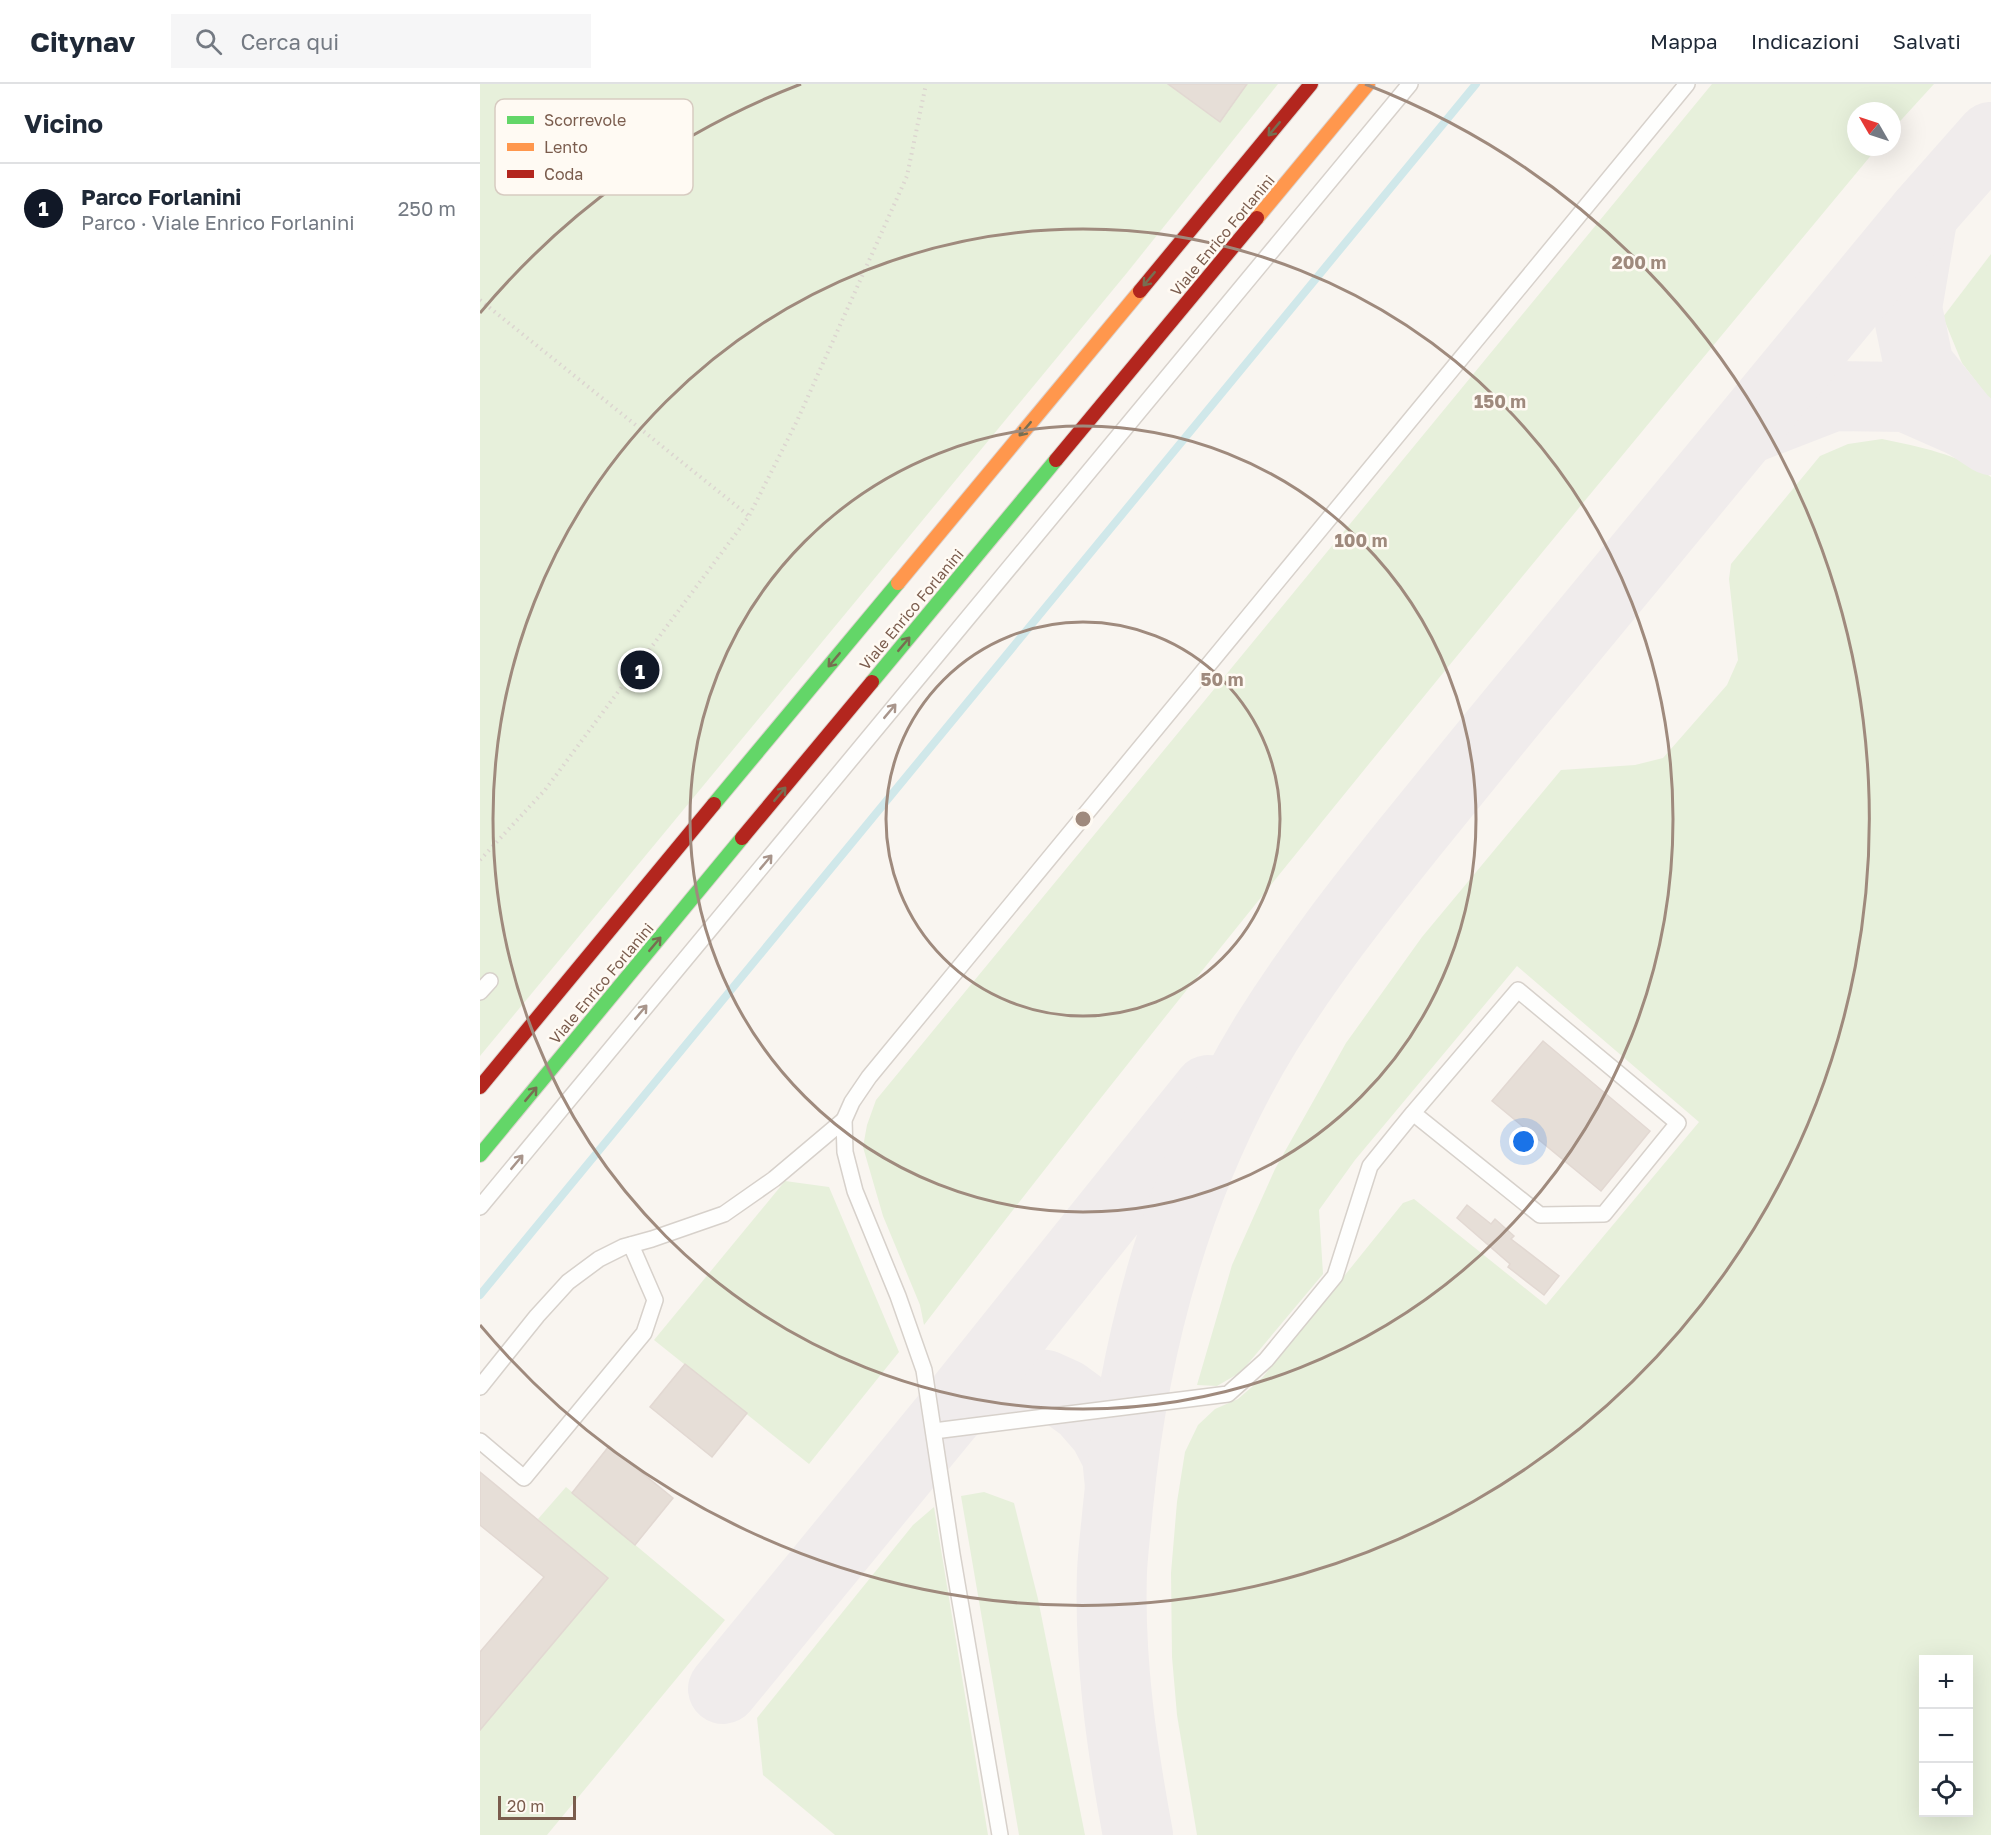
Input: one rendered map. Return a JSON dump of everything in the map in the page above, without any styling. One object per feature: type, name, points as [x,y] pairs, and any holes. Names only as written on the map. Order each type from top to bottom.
[{"type":"main road","name":"Viale Enrico Forlanini","points":[[480,1087],[485,1069],[1311,84]]},
{"type":"main road","name":"Viale Enrico Forlanini","points":[[480,1155],[1368,84]]},
{"type":"lane","points":[[480,1208],[1410,84]]},
{"type":"lane","points":[[1000,1835],[952,1554],[924,1370],[898,1296],[855,1191],[845,1152],[844,1120],[852,1102],[869,1077],[1687,84]]},
{"type":"lane","points":[[934,1431],[1227,1394],[1266,1360],[1335,1276],[1370,1166],[1413,1113],[1518,990],[1678,1123],[1604,1214],[1540,1215],[1413,1113]]},
{"type":"lane","points":[[480,1387],[537,1316],[568,1282],[599,1259],[631,1245],[724,1214],[774,1179],[844,1120]]},
{"type":"lane","points":[[480,1441],[524,1478],[644,1333],[655,1300],[631,1245]]},
{"type":"path","points":[[480,860],[545,790],[749,516],[797,421],[907,176],[926,84]]},
{"type":"path","points":[[480,300],[749,516]]},
{"type":"green space","points":[[480,84],[1278,84],[1126,274],[480,1056]]},
{"type":"green space","points":[[1712,84],[1934,84],[1901,120],[1901,102],[1847,102],[1847,156],[1871,156],[1395,732],[1158,1026],[924,1325],[920,1305],[883,1216],[863,1147],[867,1125],[876,1100]]},
{"type":"green space","points":[[1991,254],[1991,401],[1962,363],[1943,317]]},
{"type":"green space","points":[[1882,439],[1938,452],[1965,462],[1991,477],[1991,1835],[1197,1835],[1177,1715],[1172,1657],[1171,1573],[1177,1502],[1185,1452],[1198,1425],[1215,1409],[1238,1399],[1262,1378],[1403,1203],[1414,1199],[1546,1305],[1699,1122],[1517,966],[1355,1160],[1319,1210],[1323,1274],[1241,1372],[1217,1386],[1197,1385],[1232,1265],[1275,1169],[1346,1043],[1422,937],[1561,770],[1635,765],[1663,758],[1727,685],[1738,660],[1729,579],[1731,564],[1820,456],[1848,444]]},
{"type":"green space","points":[[785,1181],[829,1187],[899,1352],[809,1464],[654,1340]]},
{"type":"green space","points":[[566,1487],[725,1620],[547,1835],[480,1835],[480,1730],[607,1578],[538,1519]]},
{"type":"green space","points":[[984,1492],[1014,1503],[1038,1599],[1085,1835],[1019,1835],[961,1496]]},
{"type":"green space","points":[[934,1507],[988,1835],[835,1835],[763,1775],[757,1718],[913,1525]]},
{"type":"building","points":[[1168,84],[1247,84],[1220,122]]},
{"type":"building","points":[[1543,1041],[1650,1131],[1601,1191],[1492,1101]]},
{"type":"building","points":[[1467,1205],[1491,1224],[1495,1219],[1514,1236],[1511,1239],[1559,1276],[1544,1295],[1508,1267],[1510,1264],[1457,1218]]},
{"type":"building","points":[[685,1364],[747,1413],[712,1457],[650,1407]]},
{"type":"building","points":[[609,1446],[673,1498],[635,1545],[572,1493]]},
{"type":"building","points":[[480,1472],[608,1578],[480,1730],[480,1652],[544,1577],[480,1525]]},
{"type":"waterway","points":[[480,1295],[1476,84]]},
{"type":"taxiway","points":[[1138,1835],[1122,1737],[1113,1639],[1112,1564],[1125,1444],[1149,1321],[1165,1261],[1185,1201],[1236,1087],[1267,1032],[1300,983],[1388,865],[1923,214],[1991,137]]},
{"type":"taxiway","points":[[1923,214],[1907,308],[1919,366],[1965,423]]},
{"type":"taxiway","points":[[1748,429],[1833,396],[1906,397],[1965,423],[1991,440]]},
{"type":"taxiway","points":[[723,1689],[951,1411],[1208,1090]]},
{"type":"taxiway","points":[[951,1411],[976,1390],[1000,1384],[1024,1382],[1045,1385],[1065,1394],[1084,1408],[1104,1431],[1117,1456],[1120,1487]]},
{"type":"traffic: fast","points":[[872,682],[1056,460]]},
{"type":"traffic: fast","points":[[714,804],[898,583]]},
{"type":"traffic: fast","points":[[480,1155],[742,838]]},
{"type":"traffic: slow","points":[[1257,218],[1368,84]]},
{"type":"traffic: slow","points":[[898,583],[1140,291]]},
{"type":"traffic: jam","points":[[1140,291],[1311,84]]},
{"type":"traffic: jam","points":[[1056,460],[1257,218]]},
{"type":"traffic: jam","points":[[742,838],[872,682]]},
{"type":"traffic: jam","points":[[480,1087],[714,804]]},
{"type":"place","name":"Parco Forlanini","points":[[640,670]]}]
